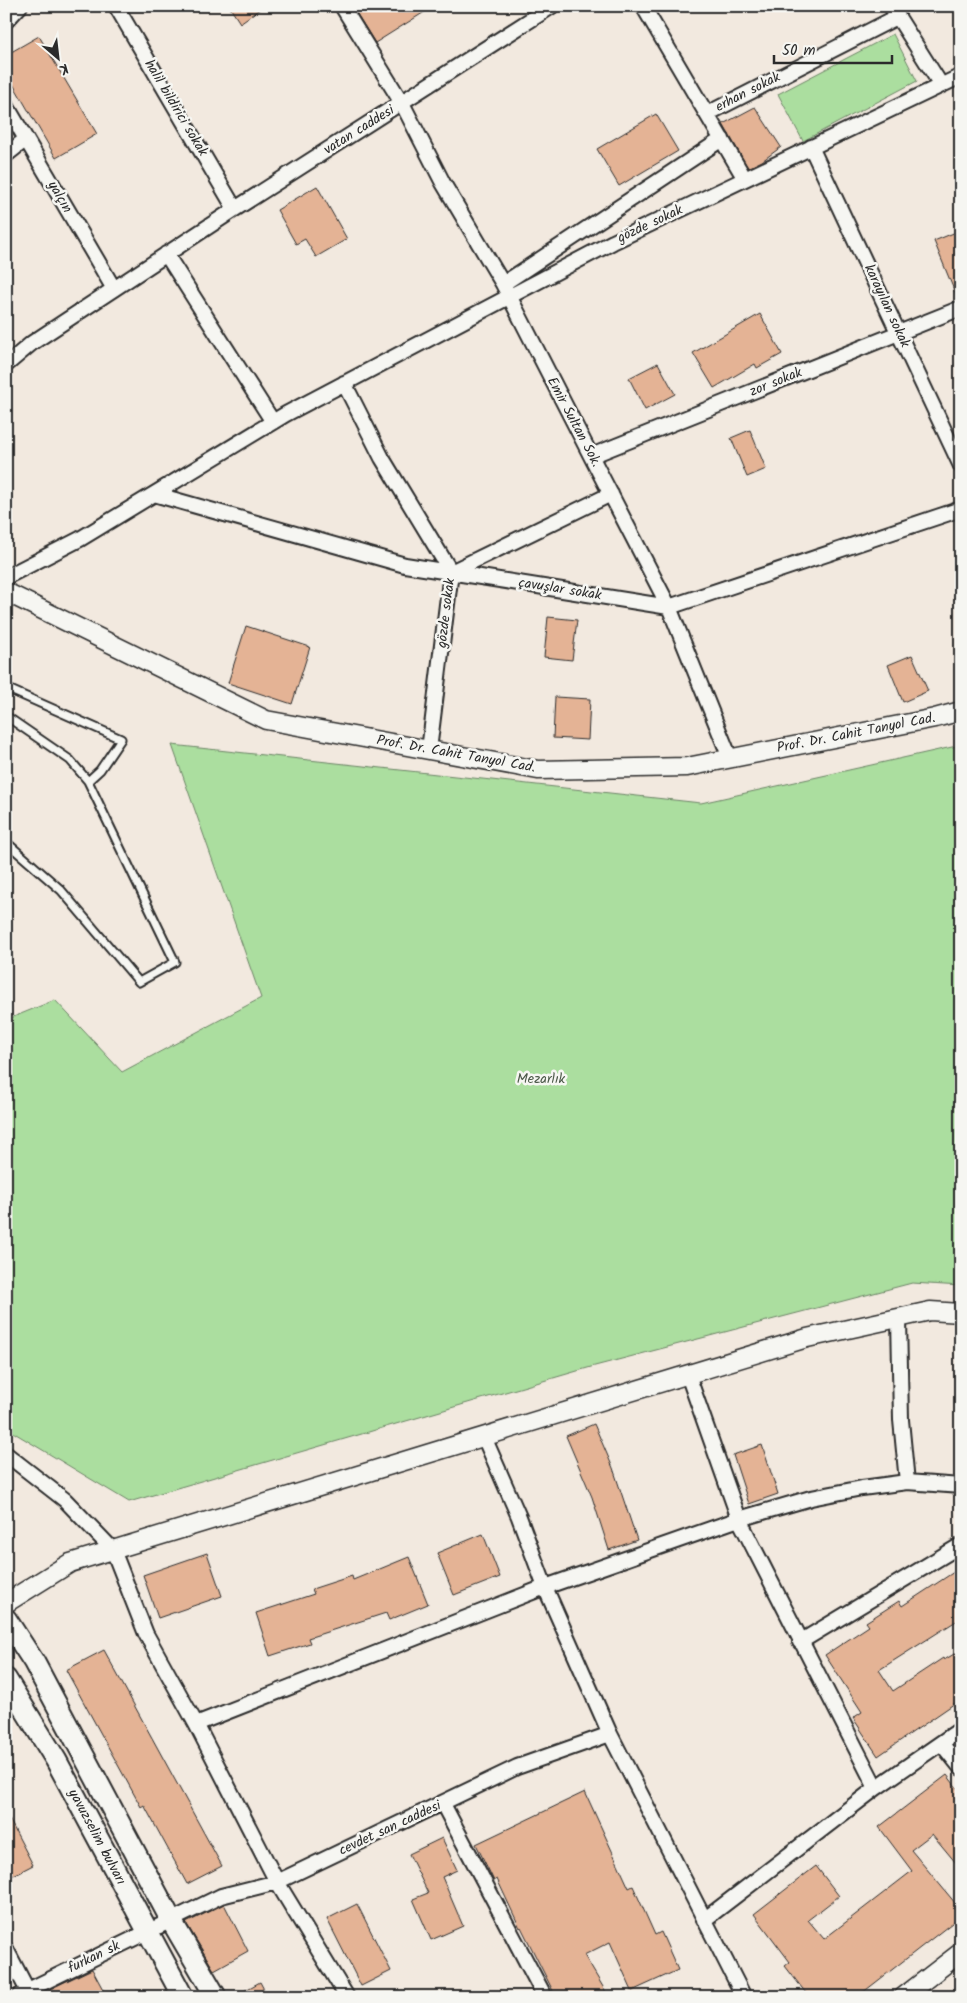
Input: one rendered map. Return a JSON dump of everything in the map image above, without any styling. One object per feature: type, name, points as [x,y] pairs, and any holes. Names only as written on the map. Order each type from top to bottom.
[{"type":"main road","points":[[6,1619],[34,1662],[170,1920],[216,1997]]},
{"type":"main road","name":"yavuzselim bulvarı","points":[[6,1679],[56,1760],[183,1997]]},
{"type":"street","points":[[6,21],[20,6]]},
{"type":"street","name":"halil bildirici sokak","points":[[116,6],[235,209]]},
{"type":"street","name":"Emir Sultan Sok.","points":[[342,6],[400,100],[443,183],[505,290],[592,456],[669,607],[730,758]]},
{"type":"street","name":"vatan caddesi","points":[[6,365],[32,343],[400,100],[552,6]]},
{"type":"street","points":[[642,6],[746,179]]},
{"type":"street","points":[[894,12],[941,85]]},
{"type":"street","name":"erhan sokak","points":[[707,114],[894,12]]},
{"type":"street","name":"gözde sokak","points":[[505,290],[613,242],[961,76]]},
{"type":"street","name":"yalçın","points":[[6,104],[114,289]]},
{"type":"street","points":[[6,155],[26,139]]},
{"type":"street","name":"gözde sokak","points":[[6,577],[80,539],[273,422],[505,290],[722,139]]},
{"type":"street","name":"karayılan sokak","points":[[811,147],[900,332],[961,466]]},
{"type":"street","points":[[166,254],[273,422]]},
{"type":"street","name":"zor sokak","points":[[592,456],[961,308]]},
{"type":"street","name":"gözde sokak","points":[[344,383],[382,458],[451,572],[429,750]]},
{"type":"street","name":"çavuşlar sokak","points":[[154,494],[405,565],[669,607],[961,509]]},
{"type":"street","points":[[451,572],[611,494]]},
{"type":"street","name":"Prof. Dr. Cahit Tanyol Cad.","points":[[6,592],[266,720],[538,770],[687,767],[936,718],[961,711]]},
{"type":"street","points":[[6,1603],[70,1563],[807,1338],[930,1311],[961,1313]]},
{"type":"street","points":[[899,1318],[902,1420],[907,1482]]},
{"type":"street","points":[[688,1375],[739,1519],[876,1788]]},
{"type":"street","points":[[484,1437],[519,1517],[545,1587],[610,1734],[704,1920],[738,1994]]},
{"type":"street","points":[[6,1454],[65,1500],[113,1550],[146,1634],[196,1724],[277,1882],[347,1997]]},
{"type":"street","points":[[196,1724],[545,1587],[739,1519],[811,1498],[862,1488],[907,1482],[961,1486]]},
{"type":"street","points":[[800,1642],[961,1545]]},
{"type":"street","points":[[704,1920],[876,1788],[961,1729]]},
{"type":"street","name":"cevdet san caddesi","points":[[170,1920],[221,1896],[277,1882],[517,1767],[610,1734]]},
{"type":"street","points":[[941,1743],[961,1768]]},
{"type":"street","points":[[443,1804],[540,1995]]},
{"type":"street","name":"furkan sk","points":[[26,1994],[170,1920]]},
{"type":"street","points":[[6,1949],[26,1994]]},
{"type":"street","points":[[903,1997],[961,1952]]},
{"type":"lane","points":[[6,688],[121,739],[100,770],[88,780]]},
{"type":"lane","points":[[6,716],[70,760],[88,780],[175,962],[139,982],[61,890],[6,842]]},
{"type":"green space","points":[[893,34],[917,81],[803,141],[778,94]]},
{"type":"green space","name":"Mezarlık","points":[[172,745],[701,803],[961,745],[961,1286],[912,1283],[591,1367],[129,1502],[6,1428],[6,1020],[55,1000],[122,1072],[261,998]]},
{"type":"building","points":[[229,6],[264,6],[240,23]]},
{"type":"building","points":[[352,6],[434,6],[375,43]]},
{"type":"building","points":[[39,36],[97,134],[56,158],[6,72],[6,55]]},
{"type":"building","points":[[755,107],[781,147],[762,161],[748,168],[723,124]]},
{"type":"building","points":[[656,114],[678,151],[619,186],[597,149]]},
{"type":"building","points":[[317,186],[347,239],[316,257],[305,239],[296,244],[277,210]]},
{"type":"building","points":[[961,230],[961,299],[958,300],[934,241]]},
{"type":"building","points":[[760,314],[782,354],[757,368],[755,364],[714,388],[693,353]]},
{"type":"building","points":[[658,363],[675,394],[645,410],[629,378]]},
{"type":"building","points":[[750,430],[766,469],[747,477],[731,438]]},
{"type":"building","points":[[548,617],[577,620],[572,660],[544,657]]},
{"type":"building","points":[[246,626],[310,647],[292,704],[228,683]]},
{"type":"building","points":[[912,655],[928,691],[903,702],[888,665]]},
{"type":"building","points":[[555,697],[590,699],[588,740],[553,738]]},
{"type":"building","points":[[594,1424],[613,1468],[637,1540],[609,1550],[592,1497],[566,1436]]},
{"type":"building","points":[[762,1445],[778,1494],[749,1504],[733,1455]]},
{"type":"building","points":[[483,1534],[500,1577],[454,1595],[437,1553]]},
{"type":"building","points":[[207,1553],[222,1596],[158,1618],[143,1575]]},
{"type":"building","points":[[409,1557],[428,1604],[389,1620],[386,1613],[308,1638],[310,1643],[270,1656],[256,1613],[314,1594],[312,1589],[352,1576],[353,1580]]},
{"type":"building","points":[[954,1572],[961,1582],[961,1618],[879,1670],[893,1691],[943,1658],[944,1660],[961,1650],[961,1699],[878,1756],[853,1718],[862,1712],[825,1655],[869,1626],[866,1622],[899,1601],[902,1606]]},
{"type":"building","points":[[104,1650],[222,1866],[187,1884],[144,1805],[141,1807],[66,1670]]},
{"type":"building","points":[[947,1775],[961,1793],[961,1869],[932,1834],[911,1850],[961,1910],[961,1916],[857,1997],[809,1997],[785,1966],[790,1962],[754,1914],[816,1866],[839,1896],[808,1920],[824,1939],[912,1871],[879,1827]]},
{"type":"building","points":[[585,1792],[629,1888],[633,1886],[655,1935],[661,1932],[678,1970],[632,1991],[610,1942],[584,1955],[609,1997],[556,1997],[497,1879],[494,1881],[476,1844]]},
{"type":"building","points":[[6,1813],[33,1865],[6,1879]]},
{"type":"building","points":[[442,1838],[457,1870],[442,1877],[463,1926],[431,1940],[413,1899],[428,1893],[409,1854]]},
{"type":"building","points":[[224,1904],[248,1951],[214,1970],[186,1923]]},
{"type":"building","points":[[357,1904],[391,1971],[361,1986],[327,1919]]},
{"type":"building","points":[[92,1969],[107,1997],[40,1997],[54,1987]]},
{"type":"building","points":[[260,1982],[268,1997],[233,1997]]}]
